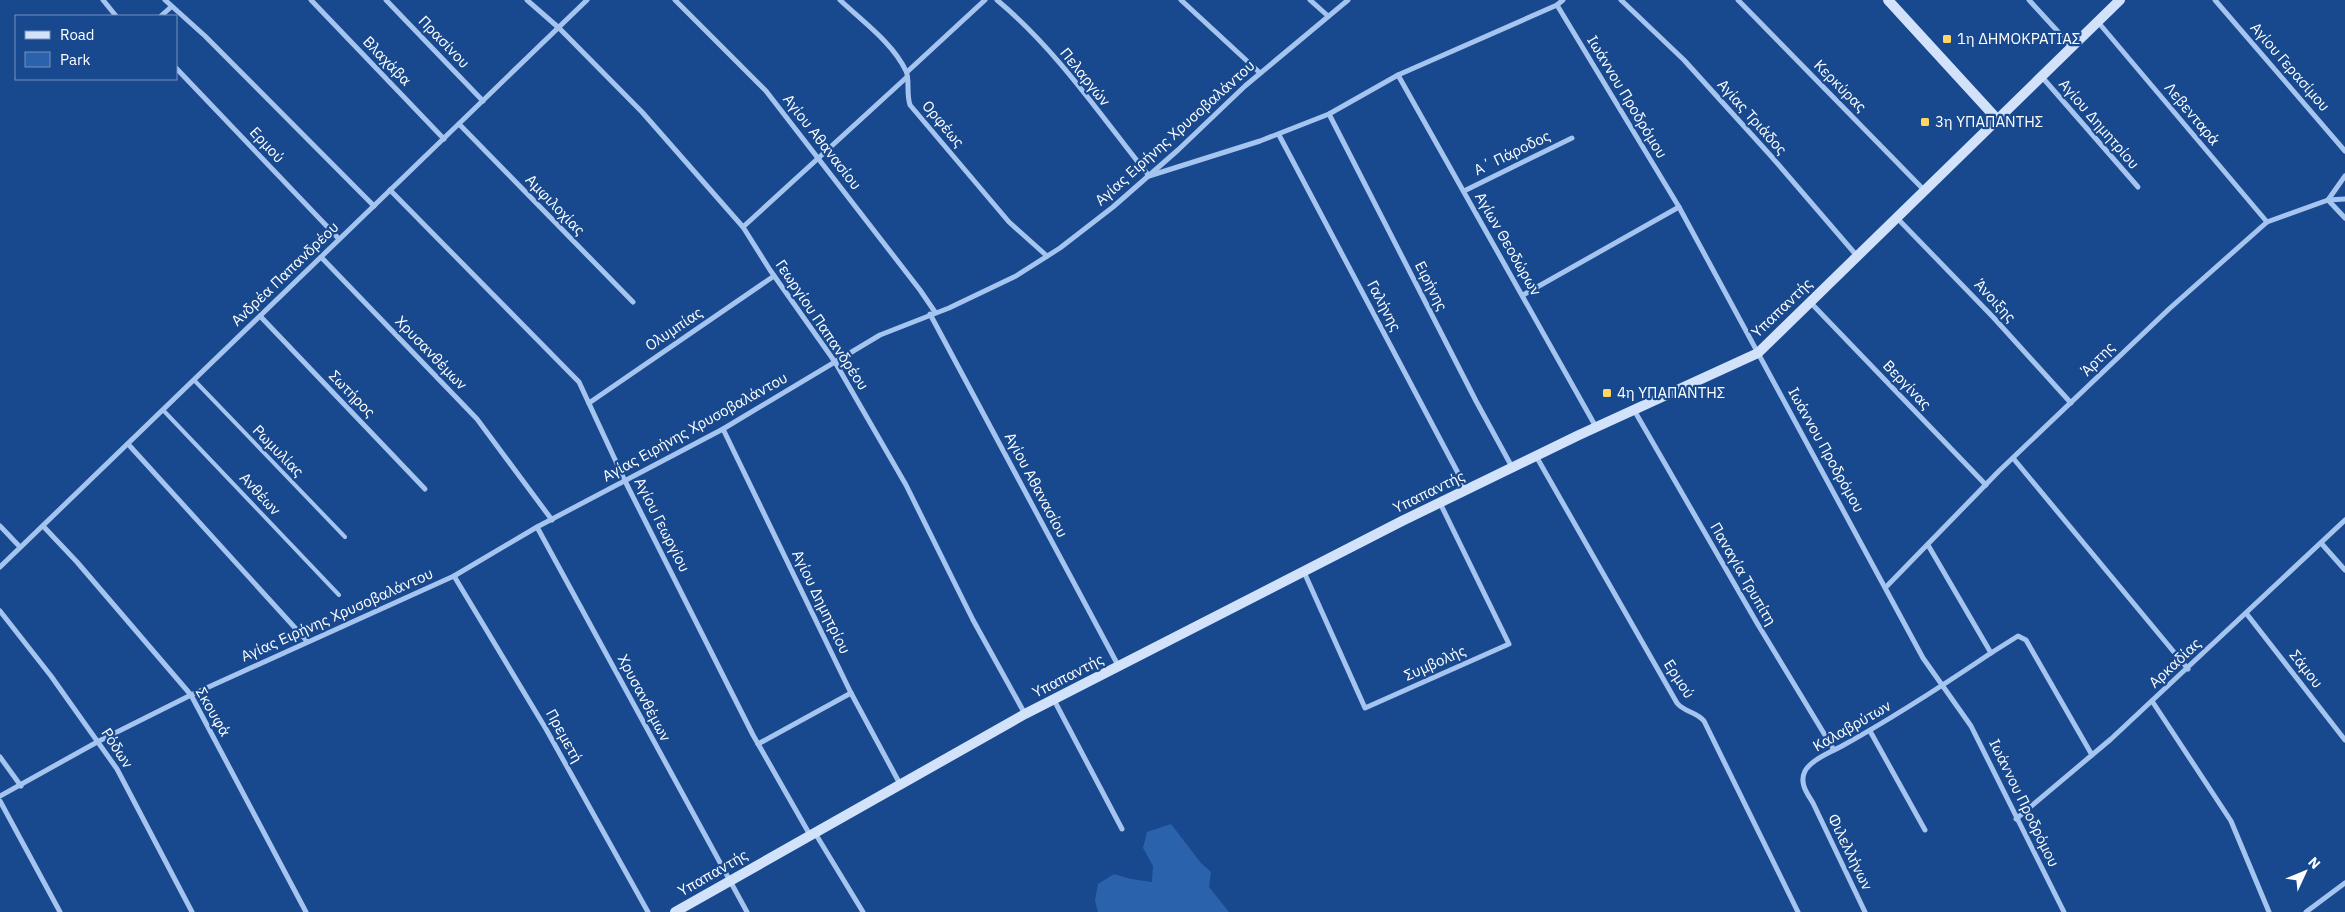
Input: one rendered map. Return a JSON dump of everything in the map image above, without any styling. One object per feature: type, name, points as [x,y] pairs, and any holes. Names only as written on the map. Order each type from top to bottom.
[{"type":"street","points":[[102,0],[115,15]]},
{"type":"street","points":[[165,0],[205,36],[374,206]]},
{"type":"street","name":"Βλαχάβα","points":[[311,0],[444,139]]},
{"type":"street","name":"Πρασίνου","points":[[386,0],[483,101]]},
{"type":"street","name":"Γεωργίου Παπανδρέου","points":[[527,0],[559,28],[642,112],[743,227],[774,276],[835,362],[906,485],[973,620],[1025,714]]},
{"type":"street","name":"Ανδρέα Παπανδρέου","points":[[0,567],[588,0]]},
{"type":"street","name":"Αγίου Αθανασίου","points":[[675,0],[766,91],[920,290],[1119,667]]},
{"type":"street","points":[[840,0],[887,44],[907,75]]},
{"type":"street","points":[[743,227],[985,0]]},
{"type":"street","name":"Πελαργών","points":[[997,0],[1022,21],[1149,176]]},
{"type":"street","points":[[1181,0],[1260,74]]},
{"type":"street","points":[[1310,0],[1328,16]]},
{"type":"street","name":"Αγίας Ειρήνης Χρυσοβαλάντου","points":[[0,796],[99,741],[191,695],[307,640],[454,576],[537,527],[723,429],[880,335],[1016,276],[1047,256],[1113,207],[1260,74],[1348,0]]},
{"type":"street","points":[[1149,176],[1279,134],[1329,114],[1398,74],[1556,5],[1563,0]]},
{"type":"street","name":"Αγίας Τριάδος","points":[[1621,0],[1684,60],[1771,156],[1857,257]]},
{"type":"street","name":"Κερκύρας","points":[[1738,0],[1925,191]]},
{"type":"street","points":[[1888,0],[1997,120]]},
{"type":"street","points":[[2030,0],[2072,47]]},
{"type":"street","name":"Υπαπαντής","points":[[675,912],[688,909],[729,881],[1025,714],[1440,503],[1596,427],[1758,352],[2120,0]]},
{"type":"street","name":"Αγίου Γερασίμου","points":[[2215,0],[2345,151]]},
{"type":"street","name":"Ιωάννου Προδρόμου","points":[[1556,5],[1679,207],[1923,658],[1971,726],[2064,912]]},
{"type":"street","points":[[162,15],[171,7]]},
{"type":"street","name":"Λεβενταρά","points":[[2098,22],[2267,222]]},
{"type":"street","name":"Ερμού","points":[[178,70],[339,239]]},
{"type":"street","name":"Αγίων Θεοδώρων","points":[[1398,74],[1596,427]]},
{"type":"street","name":"Ορφέως","points":[[907,75],[907,95],[910,104],[1009,222],[1029,242],[1047,256]]},
{"type":"street","name":"Αγίου Δημητρίου","points":[[2042,77],[2138,187]]},
{"type":"street","name":"Ειρήνης","points":[[1329,114],[1471,393],[1512,468]]},
{"type":"street","name":"Αμφιλοχίας","points":[[459,124],[633,302]]},
{"type":"street","name":"Γαλήνης","points":[[1279,134],[1467,490]]},
{"type":"street","name":"Α΄ Πάροδος","points":[[1464,191],[1572,138]]},
{"type":"street","points":[[2345,176],[2328,200],[2345,218]]},
{"type":"street","name":"Αγίου Γεωργίου","points":[[390,190],[579,382],[625,481],[758,744],[863,912]]},
{"type":"street","name":"Άρτης","points":[[1886,587],[1986,484],[2122,352],[2267,222],[2328,200],[2345,199]]},
{"type":"street","points":[[1522,295],[1679,207]]},
{"type":"street","name":"Άνοιξης","points":[[1897,218],[1993,317],[2071,403]]},
{"type":"street","name":"Χρυσανθέμων","points":[[321,257],[477,419],[552,520]]},
{"type":"street","name":"Ολυμπίας","points":[[589,403],[774,276]]},
{"type":"street","name":"Βεργίνας","points":[[1810,302],[1986,484]]},
{"type":"street","name":"Σωτήρος","points":[[260,316],[425,489]]},
{"type":"street","name":"Παναγία Τρυπίτη","points":[[1634,410],[1757,623],[1834,750]]},
{"type":"street","name":"Αγίου Δημητρίου","points":[[723,429],[851,693],[900,784]]},
{"type":"street","points":[[128,444],[307,640]]},
{"type":"street","name":"Ερμού","points":[[1536,456],[1680,708],[1700,716],[1704,721],[1798,912]]},
{"type":"street","points":[[2013,458],[2188,669]]},
{"type":"street","name":"Συμβολής","points":[[1304,572],[1365,708],[1508,644],[1440,503]]},
{"type":"street","name":"Αρκαδίας","points":[[2016,818],[2092,755],[2188,669],[2345,520]]},
{"type":"street","points":[[0,526],[20,547]]},
{"type":"street","name":"Σκουφά","points":[[43,526],[78,562],[191,695],[306,912]]},
{"type":"street","name":"Χρυσανθέμων","points":[[537,527],[747,912]]},
{"type":"street","points":[[2321,544],[2345,570]]},
{"type":"street","points":[[1928,545],[1991,653]]},
{"type":"street","name":"Πρεμετή","points":[[454,576],[546,729],[648,912]]},
{"type":"street","name":"Ρόδων","points":[[0,611],[99,741],[117,769],[192,912]]},
{"type":"street","name":"Σάμου","points":[[2246,613],[2345,740]]},
{"type":"street","name":"Καλαβρύτων","points":[[1813,802],[1804,789],[1802,779],[1805,770],[1834,750],[1942,686],[2018,636],[2024,637],[2092,755]]},
{"type":"street","points":[[758,744],[851,693]]},
{"type":"street","points":[[1054,700],[1122,829]]},
{"type":"street","points":[[2152,701],[2231,821],[2269,912]]},
{"type":"street","points":[[1870,730],[1925,830]]},
{"type":"street","points":[[0,758],[21,786]]},
{"type":"street","points":[[0,801],[60,912]]},
{"type":"street","name":"Φιλελλήνων","points":[[1813,802],[1865,912]]},
{"type":"street","points":[[2306,912],[2345,883]]},
{"type":"lane","name":"Ρωμυλίας","points":[[194,380],[345,537]]},
{"type":"lane","name":"Ανθέων","points":[[163,410],[339,595]]},
{"type":"green space","points":[[1171,824],[1201,863],[1211,872],[1209,887],[1229,912],[1098,912],[1095,900],[1098,884],[1114,874],[1152,882],[1153,866],[1143,848],[1147,832]]},
{"type":"place","name":"1η ΔΗΜΟΚΡΑΤΙΑΣ","points":[[1947,39]]},
{"type":"place","name":"3η ΥΠΑΠΑΝΤΗΣ","points":[[1925,122]]},
{"type":"place","name":"4η ΥΠΑΠΑΝΤΗΣ","points":[[1607,393]]}]
